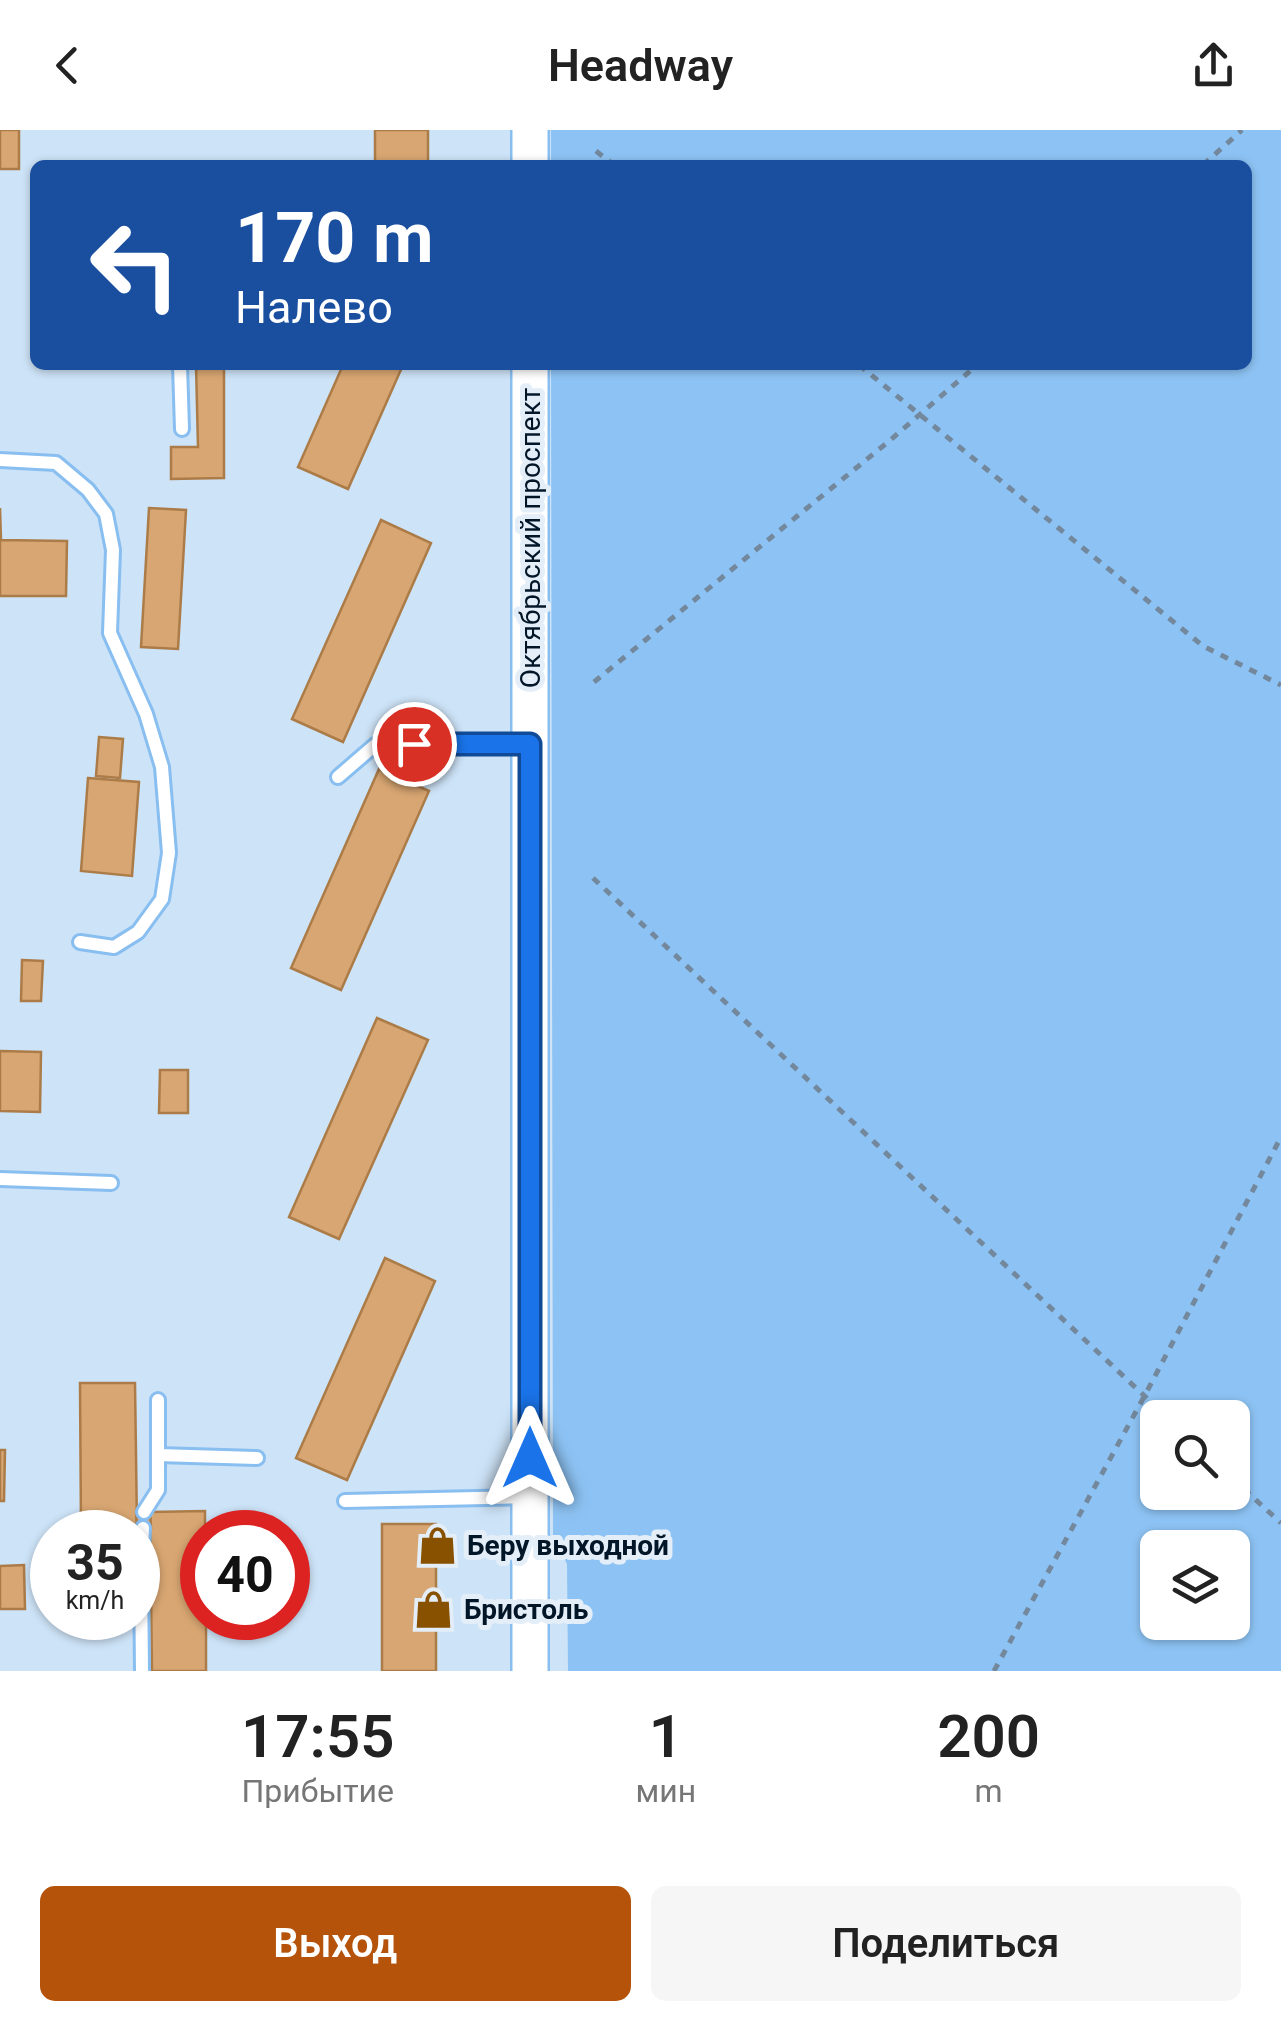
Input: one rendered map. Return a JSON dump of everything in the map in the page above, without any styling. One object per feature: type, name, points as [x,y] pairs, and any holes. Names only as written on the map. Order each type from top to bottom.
[{"type":"street","points":[[530,130],[530,160]]},
{"type":"street","name":"Октябрьский проспект","points":[[530,370],[530,1671]]},
{"type":"lane","points":[[180,370],[182,430]]},
{"type":"lane","points":[[0,460],[56,463],[88,490],[106,514],[113,550],[110,633],[146,714],[162,768],[169,853],[162,898],[138,932],[114,947],[80,942]]},
{"type":"lane","points":[[338,777],[375,744],[530,744]]},
{"type":"lane","points":[[0,1178],[111,1182]]},
{"type":"lane","points":[[145,1510],[158,1490],[158,1400]]},
{"type":"lane","points":[[158,1456],[257,1458]]},
{"type":"lane","points":[[345,1500],[530,1497]]},
{"type":"lane","points":[[142,1640],[142,1671]]},
{"type":"path","points":[[1209,160],[1242,130]]},
{"type":"path","points":[[596,151],[608,160]]},
{"type":"path","points":[[865,370],[1203,646],[1281,684]]},
{"type":"path","points":[[594,682],[971,370]]},
{"type":"path","points":[[593,878],[1149,1400]]},
{"type":"path","points":[[994,1671],[1281,1137]]},
{"type":"path","points":[[1250,1495],[1281,1523]]},
{"type":"shaded area","points":[[551,130],[1281,130],[1281,1671],[568,1671],[567,1564],[553,1535],[551,370],[1252,370],[1252,160],[551,160]]},
{"type":"building","points":[[0,130],[19,130],[19,169],[0,169]]},
{"type":"building","points":[[375,130],[428,130],[428,160],[375,160]]},
{"type":"building","points":[[196,370],[224,370],[224,478],[171,479],[171,447],[198,447]]},
{"type":"building","points":[[341,370],[401,370],[348,489],[298,467]]},
{"type":"building","points":[[0,508],[1,540],[67,541],[66,596],[0,596]]},
{"type":"building","points":[[149,508],[186,510],[178,649],[141,647]]},
{"type":"building","points":[[381,520],[431,543],[343,742],[292,719]]},
{"type":"building","points":[[99,737],[123,739],[120,778],[96,776]]},
{"type":"building","points":[[379,769],[429,791],[341,990],[291,968]]},
{"type":"building","points":[[88,778],[139,782],[132,876],[81,871]]},
{"type":"building","points":[[22,960],[43,961],[41,1001],[21,1001]]},
{"type":"building","points":[[377,1018],[428,1040],[339,1239],[289,1217]]},
{"type":"building","points":[[0,1051],[41,1052],[40,1112],[0,1111]]},
{"type":"building","points":[[160,1070],[188,1070],[188,1113],[159,1113]]},
{"type":"building","points":[[385,1258],[435,1281],[347,1480],[296,1458]]},
{"type":"building","points":[[80,1383],[135,1383],[137,1510],[81,1510]]},
{"type":"building","points":[[0,1450],[5,1450],[4,1501],[0,1501]]},
{"type":"building","points":[[180,1511],[180,1640],[206,1640],[206,1671],[152,1671],[152,1640],[160,1640],[160,1512]]},
{"type":"building","points":[[382,1524],[436,1524],[436,1671],[382,1671]]},
{"type":"building","points":[[24,1565],[25,1609],[0,1609],[0,1566]]},
{"type":"place","name":"Беру выходной","points":[[437,1545]]},
{"type":"place","name":"Бристоль","points":[[434,1609]]},
{"type":"route","points":[[414,744],[530,744],[530,1458]]}]
